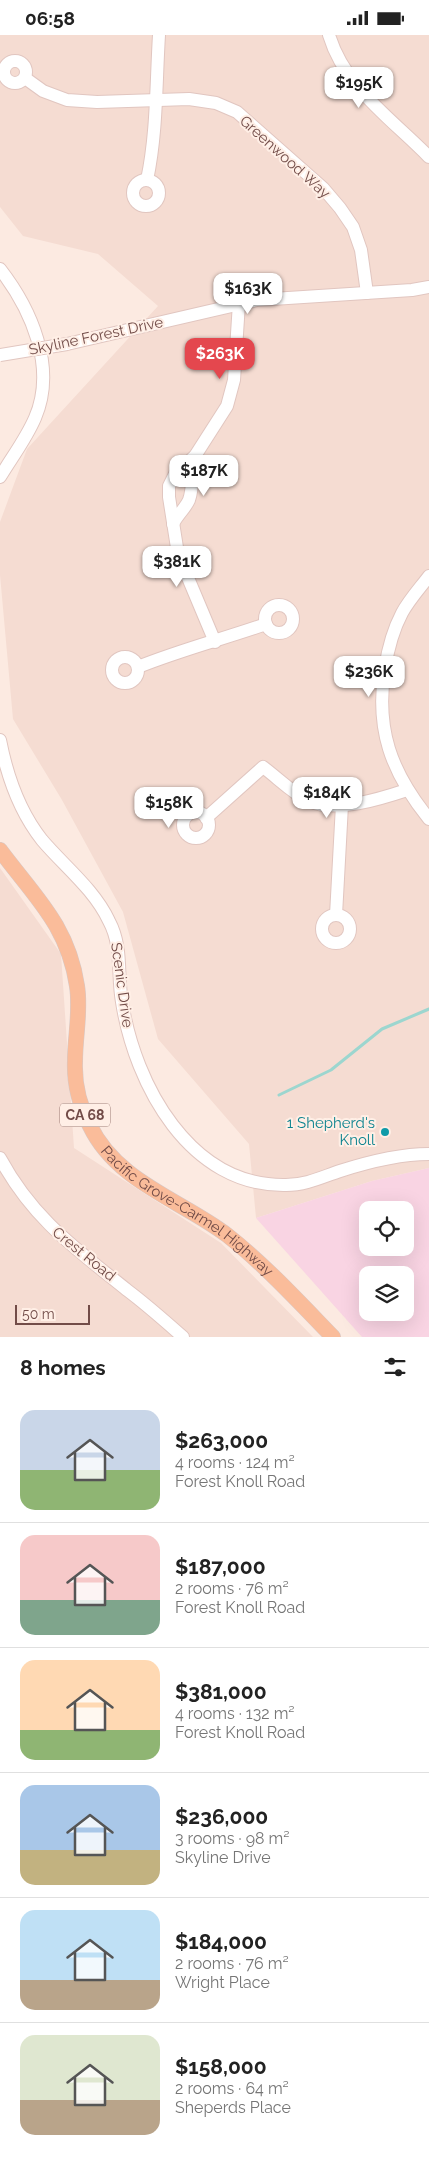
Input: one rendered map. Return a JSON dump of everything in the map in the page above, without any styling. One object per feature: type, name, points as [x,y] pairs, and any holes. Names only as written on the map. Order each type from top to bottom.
[{"type":"main road","name":"Pacific Grove-Carmel Highway","points":[[0,850],[51,915],[67,945],[75,975],[78,997],[74,1063],[76,1079],[81,1105],[94,1134],[107,1153],[131,1175],[206,1221],[242,1248],[333,1337]]},
{"type":"street","points":[[147,180],[156,100],[159,35]]},
{"type":"street","points":[[329,35],[333,49],[352,82],[429,157]]},
{"type":"street","name":"Greenwood Way","points":[[25,78],[43,91],[67,100],[97,102],[204,101],[237,112],[302,170],[340,208],[353,227],[361,249],[367,293]]},
{"type":"street","points":[[0,269],[14,288],[36,331],[42,383],[36,416],[22,444],[0,477]]},
{"type":"street","name":"Skyline Forest Drive","points":[[0,355],[67,344],[238,303],[282,297],[367,293],[429,287]]},
{"type":"street","points":[[215,642],[178,553],[169,497],[170,480],[195,456],[220,419],[231,395],[237,351],[238,303]]},
{"type":"street","points":[[173,524],[188,503],[192,488],[191,471],[195,456]]},
{"type":"street","points":[[429,576],[402,613],[388,648],[382,685],[382,713],[386,741],[407,790],[429,819]]},
{"type":"street","points":[[138,667],[173,653],[215,642],[266,624]]},
{"type":"street","name":"Scenic Drive","points":[[0,740],[10,781],[27,819],[42,839],[90,892],[109,920],[119,953],[121,1000],[138,1062],[159,1106],[171,1125],[184,1140],[226,1172],[251,1181],[284,1185],[310,1183],[361,1165],[429,1154]]},
{"type":"street","points":[[206,818],[263,767],[300,796],[311,802],[342,805],[374,801],[407,790]]},
{"type":"street","points":[[336,915],[342,805]]},
{"type":"street","name":"Crest Road","points":[[0,1158],[21,1193],[50,1227],[74,1249],[136,1296],[183,1337]]},
{"type":"shaded area","points":[[0,35],[429,35],[429,1168],[372,1181],[256,1218],[249,1144],[158,1039],[123,912],[62,800],[13,719],[0,575],[0,522],[27,449],[158,306],[98,254],[23,236],[0,207]]},
{"type":"shaded area","points":[[0,868],[61,954],[74,1148],[221,1243],[313,1337],[0,1337]]},
{"type":"shaded area","points":[[429,1168],[429,1337],[362,1337],[256,1218],[372,1181]]},
{"type":"waterway","points":[[279,1095],[331,1070],[382,1029],[429,1009]]},
{"type":"place","name":"1 Shepherd's Knoll","points":[[385,1132]]}]
